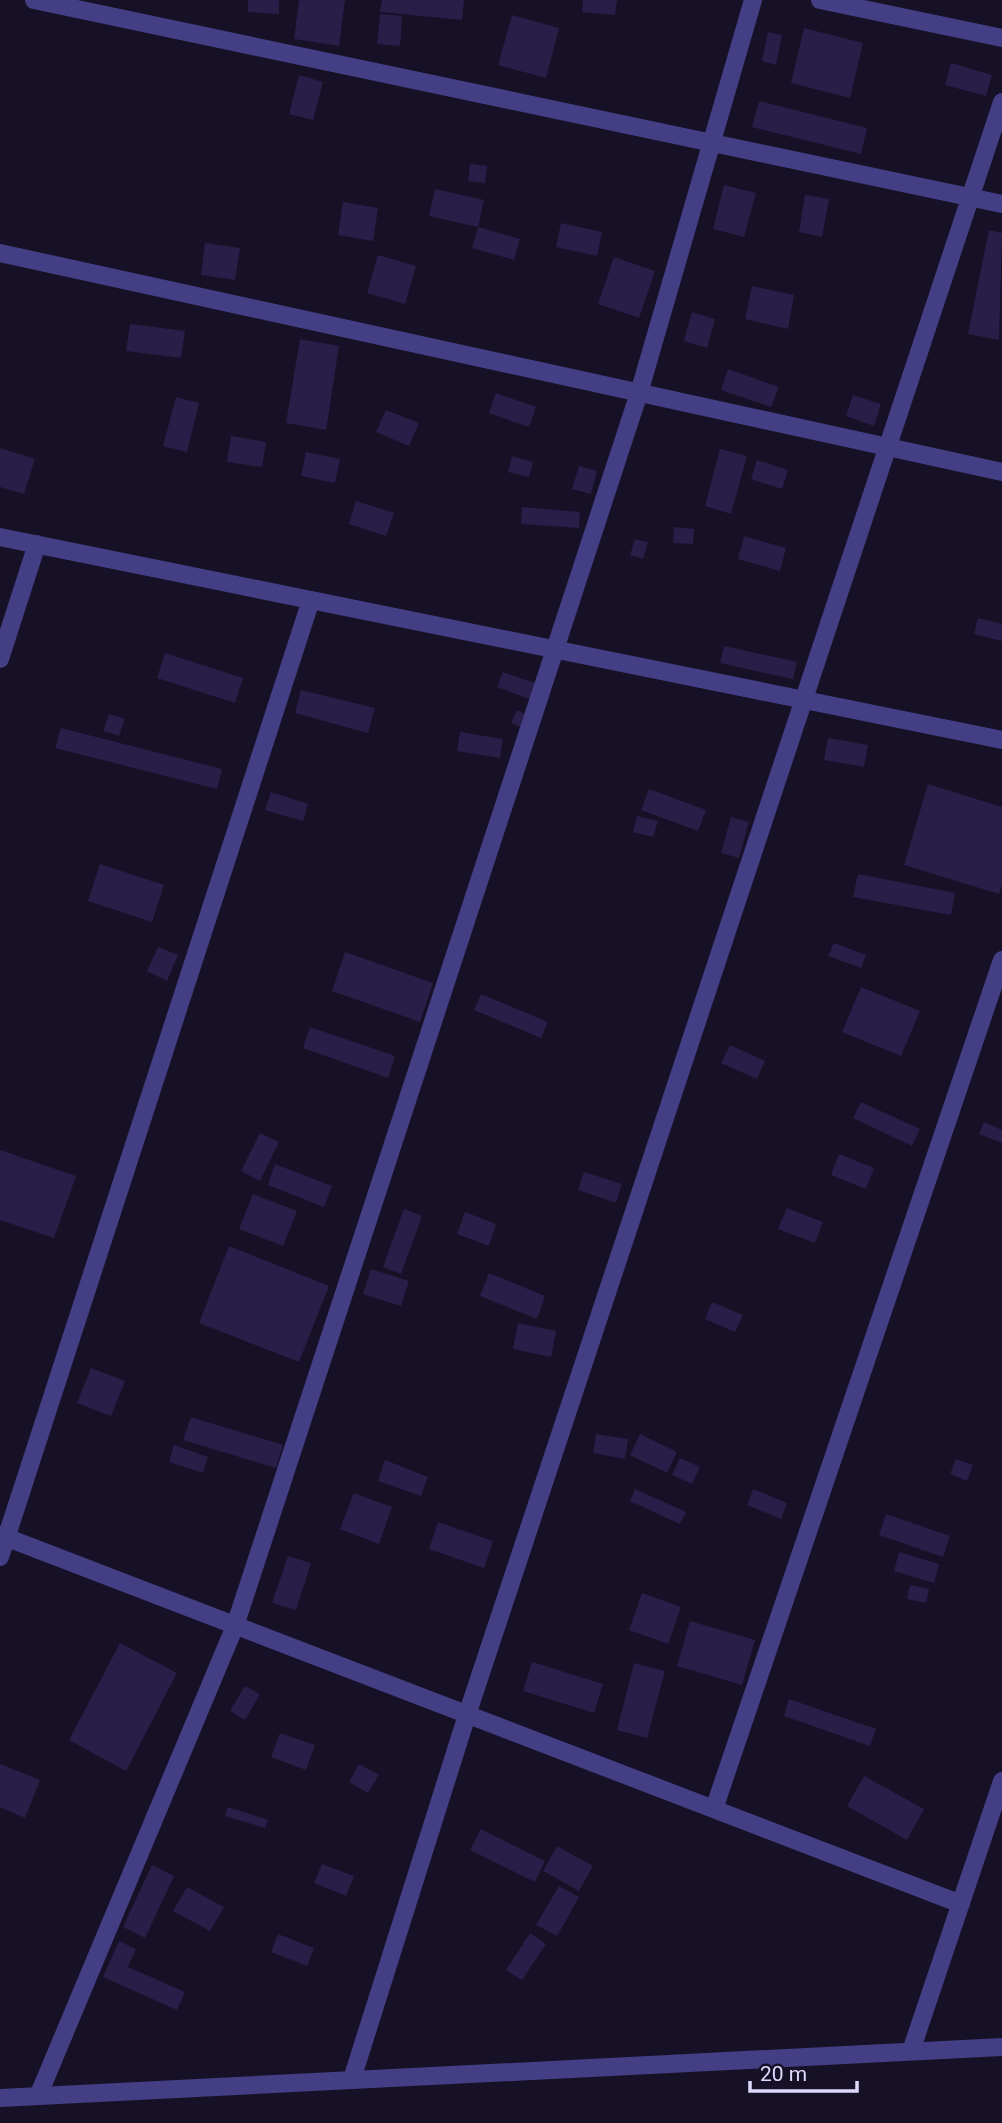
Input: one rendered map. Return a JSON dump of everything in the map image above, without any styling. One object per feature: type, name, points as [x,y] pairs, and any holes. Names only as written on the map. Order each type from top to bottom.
[{"type":"street","points":[[34,0],[1002,204]]},
{"type":"street","points":[[39,2094],[235,1626],[639,393],[753,0]]},
{"type":"street","points":[[820,0],[1002,38]]},
{"type":"street","points":[[352,2079],[467,1715],[1002,103]]},
{"type":"street","points":[[0,253],[1002,472]]},
{"type":"street","points":[[0,537],[1002,740]]},
{"type":"street","points":[[0,659],[37,544]]},
{"type":"street","points":[[0,1557],[3,1536],[311,600]]},
{"type":"street","points":[[714,1809],[1002,960]]},
{"type":"street","points":[[3,1536],[961,1904]]},
{"type":"street","points":[[911,2051],[1002,1781]]},
{"type":"street","points":[[0,2098],[1002,2047]]},
{"type":"building","points":[[248,0],[279,0],[279,14],[248,12]]},
{"type":"building","points":[[299,0],[345,0],[339,46],[294,39]]},
{"type":"building","points":[[382,0],[464,0],[462,20],[380,12]]},
{"type":"building","points":[[583,0],[617,0],[615,15],[582,12]]},
{"type":"building","points":[[380,14],[402,16],[400,46],[377,44]]},
{"type":"building","points":[[512,15],[559,28],[546,78],[498,65]]},
{"type":"building","points":[[804,28],[863,43],[850,98],[791,83]]},
{"type":"building","points":[[768,32],[782,35],[776,65],[762,61]]},
{"type":"building","points":[[951,63],[992,75],[986,96],[945,85]]},
{"type":"building","points":[[299,75],[323,82],[313,120],[289,114]]},
{"type":"building","points":[[759,101],[867,128],[861,154],[752,127]]},
{"type":"building","points":[[470,164],[487,166],[485,183],[468,181]]},
{"type":"building","points":[[724,185],[756,193],[744,237],[713,229]]},
{"type":"building","points":[[435,189],[484,200],[478,227],[429,216]]},
{"type":"building","points":[[805,195],[829,199],[822,237],[799,232]]},
{"type":"building","points":[[343,202],[378,208],[373,241],[338,235]]},
{"type":"building","points":[[561,223],[602,232],[597,256],[556,247]]},
{"type":"building","points":[[478,227],[520,239],[514,260],[472,248]]},
{"type":"building","points":[[989,230],[1002,233],[999,340],[968,334]]},
{"type":"building","points":[[205,243],[240,248],[235,280],[201,275]]},
{"type":"building","points":[[378,255],[416,266],[405,304],[367,293]]},
{"type":"building","points":[[614,257],[655,271],[639,318],[598,304]]},
{"type":"building","points":[[752,286],[794,295],[788,329],[745,319]]},
{"type":"building","points":[[692,312],[715,319],[707,348],[684,341]]},
{"type":"building","points":[[130,324],[185,331],[181,358],[126,351]]},
{"type":"building","points":[[300,339],[339,346],[326,430],[286,423]]},
{"type":"building","points":[[728,369],[779,387],[771,407],[721,390]]},
{"type":"building","points":[[496,393],[536,407],[529,427],[489,413]]},
{"type":"building","points":[[853,395],[881,404],[874,426],[846,416]]},
{"type":"building","points":[[176,397],[199,403],[187,452],[163,446]]},
{"type":"building","points":[[386,410],[419,423],[409,446],[376,432]]},
{"type":"building","points":[[231,436],[266,442],[262,467],[227,462]]},
{"type":"building","points":[[0,448],[35,459],[24,494],[0,487]]},
{"type":"building","points":[[720,449],[747,456],[731,514],[705,506]]},
{"type":"building","points":[[306,452],[340,459],[335,483],[301,476]]},
{"type":"building","points":[[512,456],[533,462],[529,477],[508,472]]},
{"type":"building","points":[[757,460],[788,470],[782,489],[751,479]]},
{"type":"building","points":[[579,466],[597,471],[591,494],[572,489]]},
{"type":"building","points":[[356,501],[394,513],[386,536],[349,524]]},
{"type":"building","points":[[522,507],[580,512],[579,528],[521,524]]},
{"type":"building","points":[[674,527],[694,529],[693,544],[673,543]]},
{"type":"building","points":[[744,536],[786,548],[780,571],[738,559]]},
{"type":"building","points":[[635,539],[648,542],[643,559],[630,555]]},
{"type":"building","points":[[978,618],[1002,624],[1002,641],[974,634]]},
{"type":"building","points":[[724,646],[797,662],[793,679],[720,663]]},
{"type":"building","points":[[165,653],[243,678],[235,703],[157,678]]},
{"type":"building","points":[[503,672],[537,684],[532,700],[497,687]]},
{"type":"building","points":[[301,690],[375,708],[368,733],[295,713]]},
{"type":"building","points":[[517,710],[526,714],[521,727],[511,723]]},
{"type":"building","points":[[109,714],[125,719],[119,736],[103,731]]},
{"type":"building","points":[[61,728],[222,769],[217,789],[55,748]]},
{"type":"building","points":[[460,732],[503,739],[500,758],[457,751]]},
{"type":"building","points":[[828,738],[868,745],[864,767],[824,760]]},
{"type":"building","points":[[928,784],[1002,807],[1002,885],[999,894],[904,865]]},
{"type":"building","points":[[649,789],[706,810],[698,831],[641,810]]},
{"type":"building","points":[[271,792],[308,804],[303,821],[265,810]]},
{"type":"building","points":[[637,816],[658,821],[653,837],[633,832]]},
{"type":"building","points":[[731,817],[749,822],[739,858],[721,853]]},
{"type":"building","points":[[100,864],[164,885],[152,922],[88,901]]},
{"type":"building","points":[[858,874],[955,893],[951,915],[853,897]]},
{"type":"building","points":[[834,943],[866,955],[861,968],[828,956]]},
{"type":"building","points":[[158,947],[178,955],[167,981],[147,971]]},
{"type":"building","points":[[345,952],[433,983],[420,1022],[332,991]]},
{"type":"building","points":[[861,987],[920,1011],[901,1056],[842,1032]]},
{"type":"building","points":[[481,994],[548,1022],[541,1038],[474,1010]]},
{"type":"building","points":[[310,1027],[395,1056],[388,1078],[303,1048]]},
{"type":"building","points":[[730,1045],[765,1061],[757,1079],[721,1063]]},
{"type":"building","points":[[861,1102],[920,1129],[912,1146],[853,1118]]},
{"type":"building","points":[[984,1122],[1002,1130],[1002,1143],[979,1134]]},
{"type":"building","points":[[260,1133],[279,1142],[260,1181],[241,1171]]},
{"type":"building","points":[[0,1150],[76,1176],[54,1238],[0,1220]]},
{"type":"building","points":[[839,1154],[874,1168],[866,1189],[831,1175]]},
{"type":"building","points":[[275,1164],[332,1186],[324,1207],[268,1185]]},
{"type":"building","points":[[584,1172],[622,1184],[616,1203],[578,1190]]},
{"type":"building","points":[[253,1194],[297,1211],[283,1246],[239,1229]]},
{"type":"building","points":[[787,1208],[823,1222],[815,1243],[778,1229]]},
{"type":"building","points":[[404,1209],[422,1216],[401,1274],[383,1267]]},
{"type":"building","points":[[465,1212],[496,1224],[489,1246],[457,1234]]},
{"type":"building","points":[[229,1246],[329,1286],[299,1362],[199,1323]]},
{"type":"building","points":[[371,1269],[409,1281],[401,1306],[363,1294]]},
{"type":"building","points":[[489,1273],[545,1296],[537,1319],[480,1296]]},
{"type":"building","points":[[712,1302],[743,1315],[735,1332],[705,1319]]},
{"type":"building","points":[[518,1323],[556,1331],[551,1357],[513,1349]]},
{"type":"building","points":[[91,1368],[125,1381],[111,1416],[77,1403]]},
{"type":"building","points":[[191,1417],[283,1445],[276,1468],[183,1440]]},
{"type":"building","points":[[596,1434],[628,1439],[625,1459],[593,1453]]},
{"type":"building","points":[[640,1434],[677,1452],[667,1473],[630,1455]]},
{"type":"building","points":[[174,1445],[208,1457],[203,1473],[169,1462]]},
{"type":"building","points":[[680,1458],[700,1467],[692,1484],[672,1475]]},
{"type":"building","points":[[956,1459],[973,1465],[967,1481],[950,1474]]},
{"type":"building","points":[[385,1460],[428,1477],[421,1496],[378,1481]]},
{"type":"building","points":[[635,1489],[686,1512],[680,1524],[630,1501]]},
{"type":"building","points":[[753,1489],[787,1503],[781,1519],[747,1505]]},
{"type":"building","points":[[354,1493],[392,1507],[379,1544],[340,1529]]},
{"type":"building","points":[[886,1514],[950,1536],[943,1557],[879,1535]]},
{"type":"building","points":[[438,1522],[493,1541],[484,1568],[429,1549]]},
{"type":"building","points":[[899,1552],[939,1564],[934,1583],[894,1571]]},
{"type":"building","points":[[288,1556],[311,1563],[296,1610],[272,1603]]},
{"type":"building","points":[[910,1585],[929,1589],[926,1603],[907,1599]]},
{"type":"building","points":[[642,1593],[681,1607],[668,1644],[629,1630]]},
{"type":"building","points":[[690,1621],[755,1640],[742,1685],[677,1666]]},
{"type":"building","points":[[120,1643],[177,1673],[126,1771],[69,1740]]},
{"type":"building","points":[[532,1662],[603,1684],[594,1713],[523,1691]]},
{"type":"building","points":[[634,1663],[665,1671],[647,1738],[617,1730]]},
{"type":"building","points":[[245,1686],[260,1694],[245,1720],[230,1711]]},
{"type":"building","points":[[789,1699],[876,1729],[870,1746],[784,1716]]},
{"type":"building","points":[[280,1733],[315,1745],[306,1770],[271,1757]]},
{"type":"building","points":[[0,1764],[40,1780],[25,1818],[0,1807]]},
{"type":"building","points":[[359,1764],[379,1775],[368,1793],[349,1782]]},
{"type":"building","points":[[864,1776],[924,1809],[907,1840],[847,1806]]},
{"type":"building","points":[[228,1807],[268,1820],[265,1828],[225,1816]]},
{"type":"building","points":[[481,1829],[545,1861],[535,1882],[470,1850]]},
{"type":"building","points":[[557,1846],[593,1866],[579,1891],[543,1871]]},
{"type":"building","points":[[322,1864],[354,1876],[346,1896],[314,1883]]},
{"type":"building","points":[[152,1865],[174,1876],[145,1938],[123,1927]]},
{"type":"building","points":[[559,1886],[579,1897],[557,1936],[536,1925]]},
{"type":"building","points":[[187,1887],[224,1907],[210,1931],[173,1911]]},
{"type":"building","points":[[530,1933],[546,1944],[522,1980],[506,1970]]},
{"type":"building","points":[[278,1934],[314,1948],[307,1966],[271,1952]]},
{"type":"building","points":[[119,1941],[136,1949],[128,1967],[185,1992],[177,2010],[103,1977]]}]
